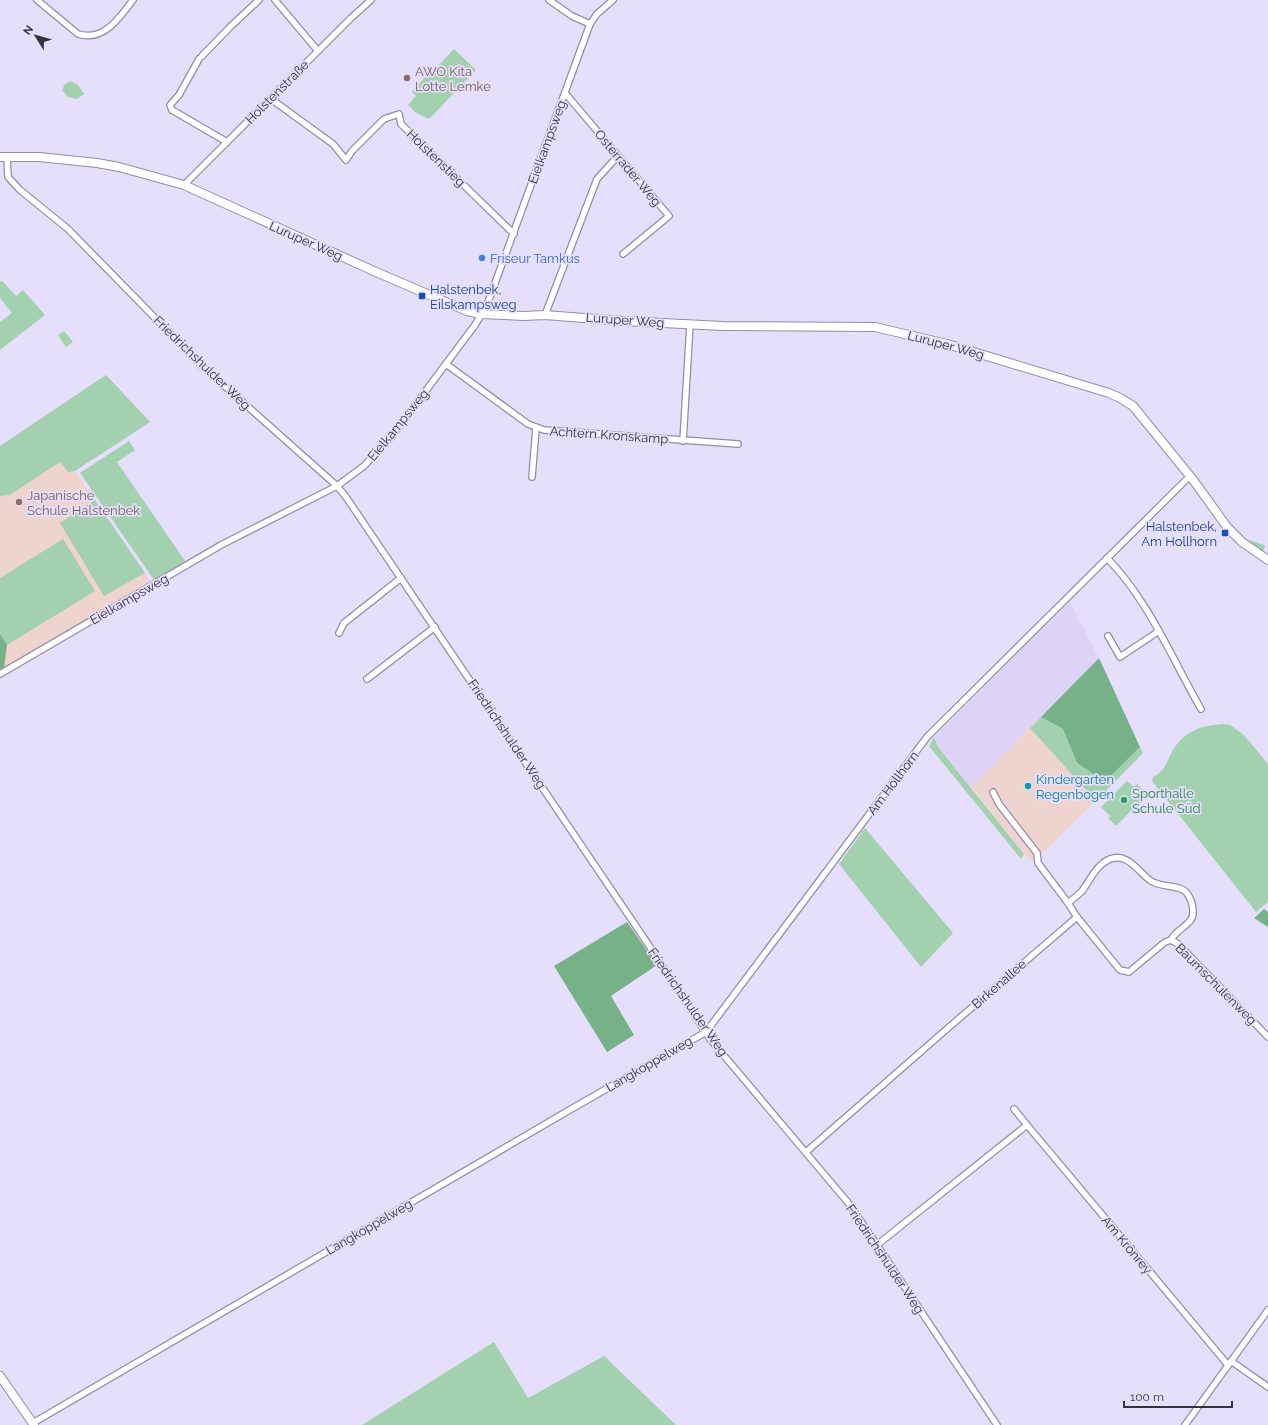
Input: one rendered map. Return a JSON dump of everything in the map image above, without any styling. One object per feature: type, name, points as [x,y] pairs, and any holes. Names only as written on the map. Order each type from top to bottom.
[{"type":"street","points":[[37,0],[78,34],[86,37],[103,32],[111,27],[133,0]]},
{"type":"street","points":[[227,142],[172,110],[170,105],[179,95],[200,58],[259,0]]},
{"type":"street","points":[[275,0],[318,51]]},
{"type":"street","name":"Holstenstraße","points":[[184,185],[371,0]]},
{"type":"street","points":[[549,0],[572,16],[590,24],[597,14],[613,0]]},
{"type":"street","name":"Eielkampsweg","points":[[0,674],[221,545],[337,486],[364,466],[392,436],[475,325],[487,305],[590,24]]},
{"type":"street","name":"Osterrader Weg","points":[[565,93],[669,216],[623,254]]},
{"type":"street","name":"Holstenstieg","points":[[270,99],[333,144],[346,160],[352,151],[384,119],[399,114],[401,124],[514,234]]},
{"type":"street","name":"Luruper Weg","points":[[3,157],[39,156],[97,163],[119,167],[184,185],[454,307],[481,314],[524,316],[545,315],[723,326],[875,327],[947,344],[1109,393],[1125,400],[1139,413],[1190,476],[1234,535],[1268,560]]},
{"type":"street","points":[[545,315],[597,179],[618,156]]},
{"type":"street","name":"Friedrichshulder Weg","points":[[3,157],[8,177],[20,190],[68,229],[201,365],[337,486],[346,497],[706,1032],[850,1205],[997,1425]]},
{"type":"street","name":"Achtern Kronskamp","points":[[683,441],[690,324]]},
{"type":"street","name":"Achtern Kronskamp","points":[[446,364],[528,424],[536,428],[544,430],[738,444]]},
{"type":"street","name":"Achtern Kronskamp","points":[[532,477],[536,428]]},
{"type":"street","name":"Am Hollhorn","points":[[706,1032],[927,737],[1190,476]]},
{"type":"street","points":[[1107,558],[1136,592],[1201,709]]},
{"type":"street","points":[[339,633],[344,623],[401,578]]},
{"type":"street","points":[[367,679],[435,628]]},
{"type":"street","points":[[1108,636],[1120,657],[1159,631]]},
{"type":"street","points":[[993,792],[998,804],[1037,853],[1038,863],[1077,917]]},
{"type":"street","points":[[1068,903],[1081,892],[1097,868],[1112,858],[1120,858],[1128,861],[1155,883],[1181,889],[1190,898],[1194,915],[1192,920],[1173,936],[1171,940]]},
{"type":"street","name":"Baumschulenweg","points":[[1077,917],[1120,970],[1129,972],[1165,942],[1171,940],[1178,944],[1268,1037]]},
{"type":"street","name":"Birkenallee","points":[[806,1152],[1077,917]]},
{"type":"street","name":"Langkoppelweg","points":[[34,1424],[573,1108],[706,1032]]},
{"type":"street","name":"Am Krönrey","points":[[1014,1109],[1026,1125],[1230,1363],[1268,1387]]},
{"type":"street","points":[[877,1245],[1026,1125]]},
{"type":"street","points":[[1185,1425],[1268,1310]]},
{"type":"street","points":[[0,1376],[34,1424]]},
{"type":"shaded area","points":[[106,375],[150,422],[75,471],[151,582],[0,670],[0,446]]},
{"type":"shaded area","points":[[1070,602],[1099,658],[971,787],[938,747],[934,737]]},
{"type":"shaded area","points":[[1030,728],[1096,801],[1032,863],[971,787]]},
{"type":"green space","points":[[454,49],[476,70],[429,119],[416,113],[408,105],[416,96],[412,92],[427,74],[434,67],[435,69]]},
{"type":"green space","points":[[71,81],[78,85],[84,94],[77,99],[68,97],[62,90],[65,84]]},
{"type":"green space","points":[[2,281],[16,296],[23,290],[45,315],[0,350],[0,322],[12,313],[0,298],[0,282]]},
{"type":"green space","points":[[64,331],[73,342],[66,347],[58,335]]},
{"type":"green space","points":[[106,375],[150,422],[75,471],[68,472],[60,462],[10,495],[0,496],[0,446]]},
{"type":"green space","points":[[129,441],[135,450],[117,462],[185,561],[154,580],[80,473]]},
{"type":"green space","points":[[95,500],[145,573],[104,596],[60,523]]},
{"type":"green space","points":[[63,539],[95,591],[7,645],[0,634],[0,578]]},
{"type":"green space","points":[[1246,540],[1264,545],[1265,547],[1263,551]]},
{"type":"green space","points":[[0,634],[7,645],[4,668],[0,670]]},
{"type":"green space","points":[[1099,658],[1140,747],[1105,782],[1077,763],[1063,729],[1041,717]]},
{"type":"green space","points":[[1041,717],[1063,729],[1077,763],[1105,782],[1140,747],[1143,753],[1096,801],[1030,728]]},
{"type":"green space","points":[[1222,724],[1230,725],[1244,735],[1268,764],[1268,902],[1256,912],[1152,781],[1153,777],[1164,768],[1173,750],[1183,738],[1200,728]]},
{"type":"green space","points":[[934,737],[938,747],[1024,854],[1021,859],[929,746]]},
{"type":"green space","name":"Sporthalle Schule Süd","points":[[1127,781],[1134,787],[1137,784],[1147,794],[1116,826],[1108,818],[1110,816],[1101,807]]},
{"type":"green space","points":[[865,828],[953,933],[921,967],[839,864]]},
{"type":"green space","points":[[1264,909],[1268,912],[1268,927],[1254,918]]},
{"type":"green space","points":[[627,922],[657,965],[611,996],[634,1035],[607,1052],[554,966]]},
{"type":"green space","points":[[494,1342],[528,1398],[604,1356],[676,1425],[362,1425]]},
{"type":"place","name":"AWO Kita Lotte Lemke","points":[[407,78]]},
{"type":"place","name":"Friseur Tamkus","points":[[482,258]]},
{"type":"place","name":"Halstenbek, Eilskampsweg","points":[[422,296]]},
{"type":"place","name":"Japanische Schule Halstenbek","points":[[19,502]]},
{"type":"place","name":"Halstenbek, Am Hollhorn","points":[[1225,533]]},
{"type":"place","name":"Kindergarten Regenbogen","points":[[1028,786]]},
{"type":"place","name":"Sporthalle Schule Süd","points":[[1124,800]]}]
